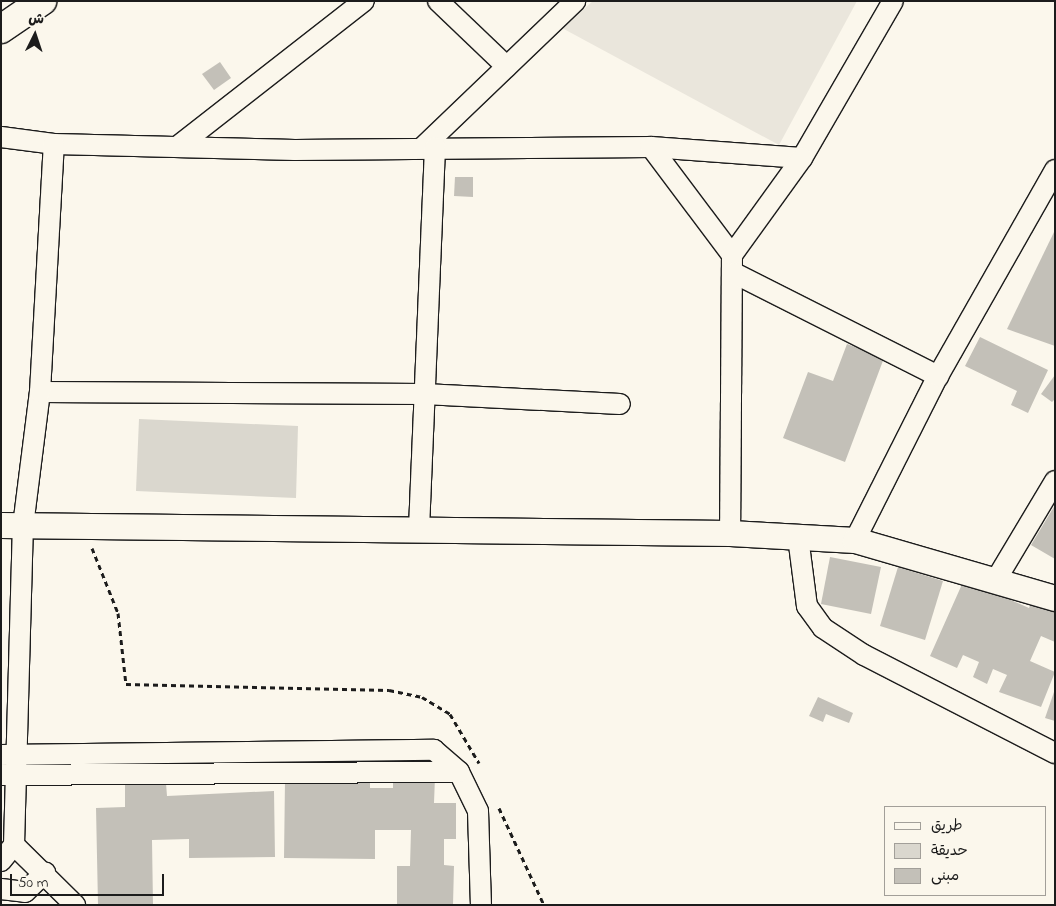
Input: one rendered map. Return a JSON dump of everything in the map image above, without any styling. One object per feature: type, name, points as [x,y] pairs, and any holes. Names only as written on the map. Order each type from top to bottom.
[{"type":"highway","points":[[1,29],[42,1]]},
{"type":"main road","points":[[12,526],[93,525],[730,533],[855,540],[997,578],[1055,598]]},
{"type":"street","points":[[177,147],[364,1]]},
{"type":"street","points":[[438,1],[507,67]]},
{"type":"street","points":[[419,529],[429,147],[575,1]]},
{"type":"street","points":[[730,533],[733,264],[802,158],[893,1]]},
{"type":"street","points":[[1,137],[54,144],[177,147],[652,147],[802,158]]},
{"type":"street","points":[[54,144],[40,392],[12,526],[9,775],[14,846],[45,873],[75,905]]},
{"type":"street","points":[[652,147],[733,264],[938,376]]},
{"type":"street","points":[[855,540],[938,376],[1055,170]]},
{"type":"street","points":[[40,392],[424,394],[620,404]]},
{"type":"street","points":[[997,578],[1055,481]]},
{"type":"street","points":[[798,537],[807,606],[823,628],[864,656],[1055,753]]},
{"type":"street","points":[[9,755],[424,748],[443,754],[459,772],[481,822],[481,905]]},
{"type":"street","points":[[9,775],[459,772]]},
{"type":"street","points":[[1,861],[14,846]]},
{"type":"street","points":[[1,889],[25,892],[45,873]]},
{"type":"path","points":[[93,525],[91,546],[118,613],[126,684],[389,690],[422,697],[450,714],[483,773]]},
{"type":"path","points":[[496,799],[544,905]]},
{"type":"shaded area","points":[[593,1],[857,1],[779,145],[562,28]]},
{"type":"green space","points":[[139,419],[298,426],[296,498],[136,491]]},
{"type":"building","points":[[220,62],[231,78],[214,90],[202,74]]},
{"type":"building","points":[[455,177],[473,177],[473,197],[454,196]]},
{"type":"building","points":[[1055,230],[1055,346],[1007,329]]},
{"type":"building","points":[[980,337],[1048,370],[1028,413],[1011,405],[1017,391],[965,366]]},
{"type":"building","points":[[847,344],[884,358],[845,462],[783,438],[808,372],[833,381]]},
{"type":"building","points":[[1055,375],[1055,399],[1052,402],[1041,394]]},
{"type":"building","points":[[1055,505],[1055,559],[1031,545]]},
{"type":"building","points":[[830,557],[881,567],[871,614],[821,604]]},
{"type":"building","points":[[898,567],[943,581],[925,640],[880,626]]},
{"type":"building","points":[[967,573],[1007,590],[1004,597],[1029,608],[1033,598],[1055,608],[1055,642],[1041,636],[1030,661],[1055,672],[1041,707],[999,692],[1007,675],[993,669],[987,684],[973,677],[979,662],[963,655],[957,668],[930,656]]},
{"type":"building","points":[[1055,692],[1055,721],[1045,718]]},
{"type":"building","points":[[818,697],[853,713],[849,723],[826,714],[823,722],[809,716]]},
{"type":"building","points":[[393,777],[435,777],[434,803],[456,803],[456,839],[444,839],[444,865],[454,866],[453,905],[397,905],[397,866],[410,866],[411,830],[375,830],[375,859],[284,858],[285,780],[370,781],[370,788],[393,788]]},
{"type":"building","points":[[166,783],[167,796],[274,791],[275,857],[189,858],[189,839],[152,840],[153,905],[98,905],[96,808],[125,807],[125,784]]}]
